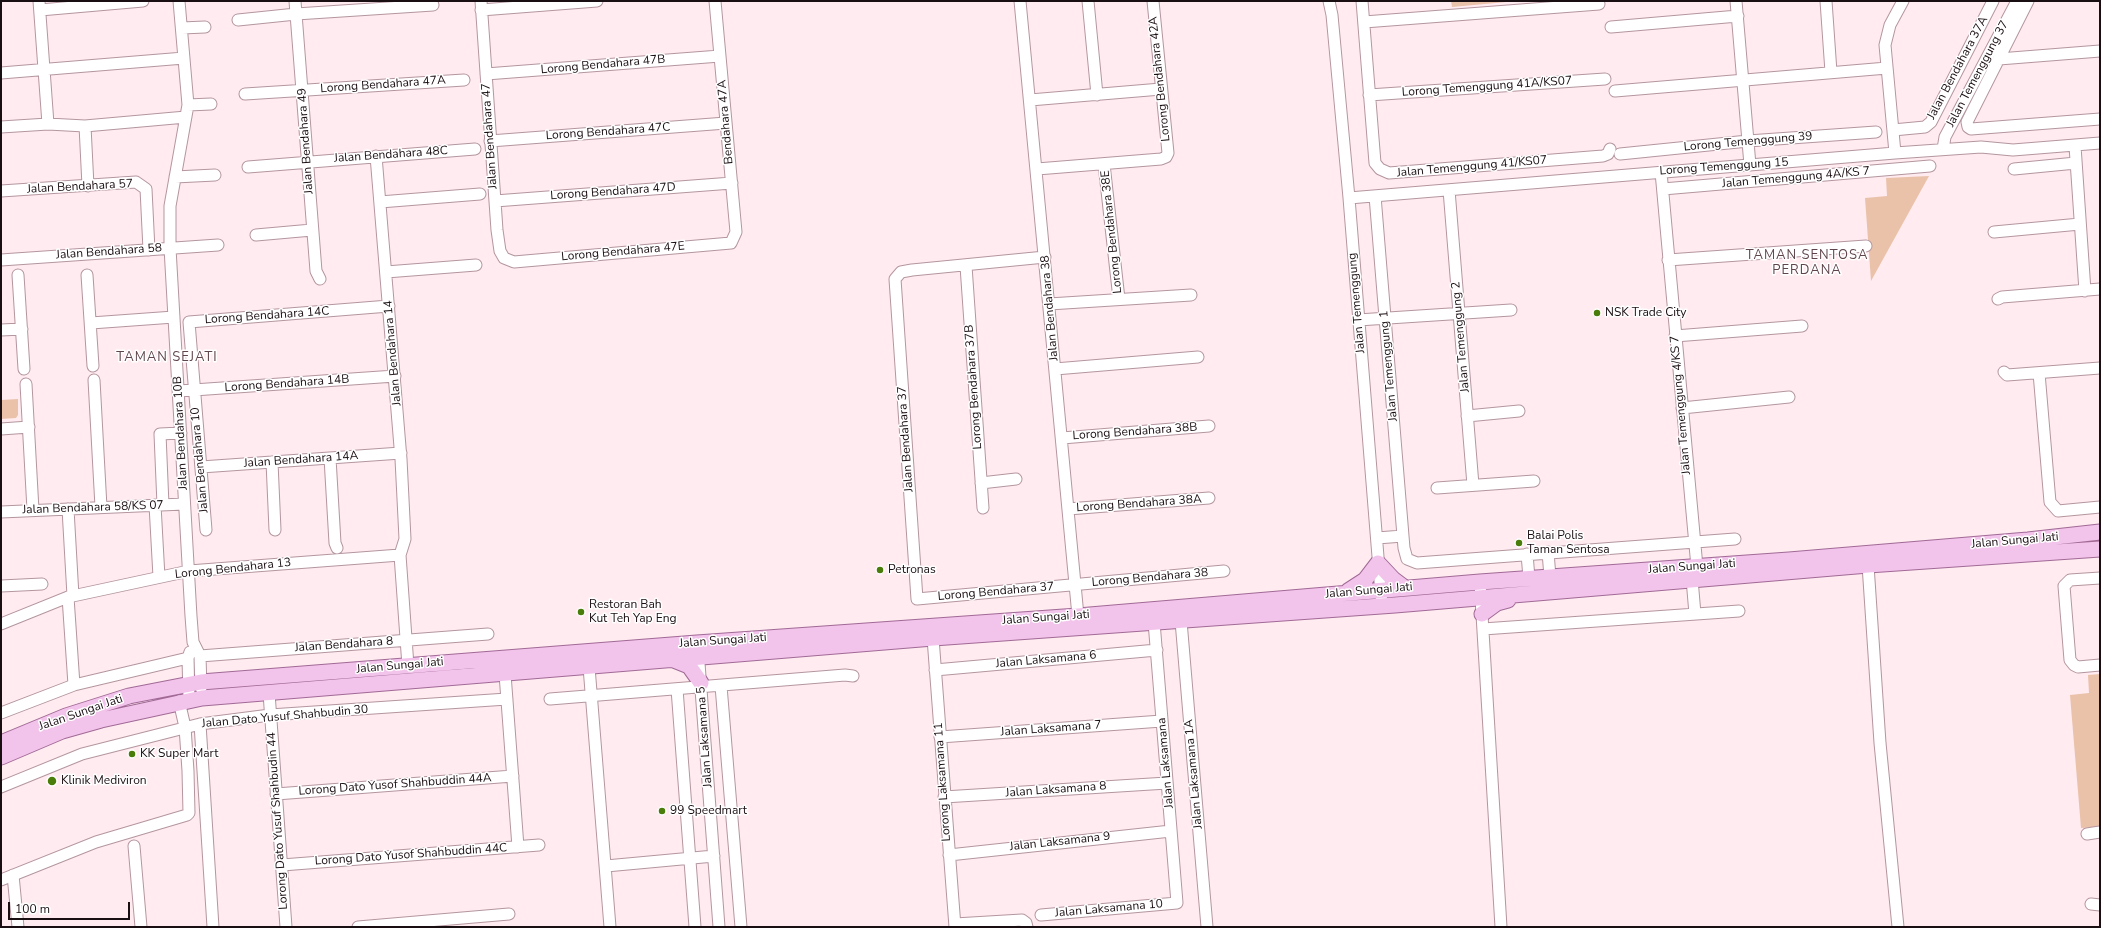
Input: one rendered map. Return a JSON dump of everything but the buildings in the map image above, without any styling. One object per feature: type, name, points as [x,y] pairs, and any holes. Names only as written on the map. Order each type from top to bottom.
[{"type":"main road","name":"Jalan Sungai Jati","points":[[1,757],[62,731],[190,699],[673,660],[698,650],[720,656],[934,638],[1450,601],[1694,573],[2100,532]]},
{"type":"main road","name":"Jalan Sungai Jati","points":[[1,743],[66,716],[129,696],[194,683],[408,666],[698,650],[1529,578],[1694,573],[1868,564],[2100,549]]},
{"type":"main road","points":[[1345,593],[1365,580],[1378,563],[1405,588]]},
{"type":"main road","points":[[1450,601],[1470,611],[1482,622],[1496,603],[1530,593]]},
{"type":"main road","points":[[701,685],[706,666],[720,656]]},
{"type":"main road","points":[[673,660],[689,666],[701,685]]},
{"type":"street","points":[[48,124],[39,6],[143,1]]},
{"type":"street","name":"Jalan Bendahara 10B","points":[[179,1],[188,105],[170,206],[170,248],[193,642],[188,658],[194,683]]},
{"type":"street","name":"Jalan Bendahara 49","points":[[295,1],[312,230],[316,271],[320,279]]},
{"type":"street","points":[[481,6],[597,1]]},
{"type":"street","name":"Bendahara 47A","points":[[715,1],[736,232],[731,243]]},
{"type":"street","name":"Jalan Bendahara 38","points":[[1020,1],[1078,616]]},
{"type":"street","points":[[1088,1],[1097,95]]},
{"type":"street","name":"Lorong Bendahara 42A","points":[[1104,164],[1161,159],[1166,157],[1168,153],[1152,1]]},
{"type":"street","name":"Jalan Temenggung 41/KS07","points":[[1362,1],[1375,163],[1380,169],[1389,173],[1603,156],[1615,151]]},
{"type":"street","points":[[1736,1],[1750,165]]},
{"type":"street","points":[[1826,1],[1831,72]]},
{"type":"street","points":[[1895,152],[1885,45],[1888,32],[1903,1]]},
{"type":"street","name":"Jalan Bendahara 37A","points":[[1893,130],[1925,127],[1931,122],[1993,1]]},
{"type":"street","name":"Jalan Temenggung 37","points":[[1943,149],[1946,137],[2017,1]]},
{"type":"street","points":[[2028,1],[1967,122],[1968,127],[1971,129],[2100,119]]},
{"type":"street","name":"Jalan Temenggung","points":[[1330,3],[1382,606]]},
{"type":"street","points":[[1364,22],[1599,4]]},
{"type":"street","points":[[238,20],[296,14],[433,5]]},
{"type":"street","name":"Jalan Bendahara 47","points":[[481,6],[490,141],[500,251],[504,258],[514,262]]},
{"type":"street","points":[[1611,27],[1738,16]]},
{"type":"street","points":[[182,28],[205,27]]},
{"type":"street","points":[[1999,59],[2100,51]]},
{"type":"street","name":"Lorong Bendahara 47B","points":[[486,74],[720,56]]},
{"type":"street","points":[[1,73],[184,58]]},
{"type":"street","points":[[1615,90],[1887,68]]},
{"type":"street","name":"Lorong Temenggung 41A/KS07","points":[[1369,95],[1605,79]]},
{"type":"street","name":"Lorong Bendahara 47A","points":[[245,94],[464,80]]},
{"type":"street","points":[[1030,100],[1161,89]]},
{"type":"street","points":[[188,105],[211,104]]},
{"type":"street","points":[[1,127],[48,124],[85,126],[186,117]]},
{"type":"street","name":"Lorong Bendahara 47C","points":[[490,141],[726,123]]},
{"type":"street","points":[[85,126],[88,186]]},
{"type":"street","name":"Lorong Temenggung 39","points":[[1615,151],[1876,132]]},
{"type":"street","name":"Lorong Temenggung 15","points":[[1348,198],[1895,152],[1981,147],[2013,150],[2100,143]]},
{"type":"street","points":[[2075,146],[2085,291]]},
{"type":"street","name":"Jalan Bendahara 48C","points":[[248,167],[475,149]]},
{"type":"street","name":"Jalan Bendahara 14","points":[[376,156],[401,453],[405,540],[401,552],[408,666]]},
{"type":"street","points":[[2014,169],[2076,163]]},
{"type":"street","points":[[1037,169],[1104,164]]},
{"type":"street","name":"Lorong Bendahara 38E","points":[[1104,164],[1119,299]]},
{"type":"street","name":"Jalan Temenggung 4A/KS 7","points":[[1663,188],[1930,166]]},
{"type":"street","name":"Jalan Temenggung 4/KS 7","points":[[1662,172],[1668,260],[1694,541],[1695,614]]},
{"type":"street","points":[[175,177],[215,175]]},
{"type":"street","name":"Jalan Bendahara 57","points":[[1,191],[136,182],[146,190],[149,250]]},
{"type":"street","name":"Lorong Bendahara 47D","points":[[495,201],[732,183]]},
{"type":"street","name":"Jalan Temenggung 2","points":[[1449,190],[1473,485]]},
{"type":"street","points":[[380,202],[480,194]]},
{"type":"street","name":"Jalan Temenggung 1","points":[[1375,196],[1385,318],[1398,536],[1407,560],[1417,564],[1548,552],[1736,539]]},
{"type":"street","points":[[1994,232],[2080,224]]},
{"type":"street","points":[[256,235],[312,230]]},
{"type":"street","name":"Lorong Bendahara 47E","points":[[514,262],[731,243]]},
{"type":"street","name":"Jalan Bendahara 58","points":[[1,260],[218,245]]},
{"type":"street","points":[[1668,260],[1866,246]]},
{"type":"street","points":[[966,266],[974,263],[1045,257]]},
{"type":"street","points":[[386,272],[476,265]]},
{"type":"street","name":"Jalan Bendahara 37","points":[[917,599],[895,279],[901,272],[966,266]]},
{"type":"street","name":"Lorong Bendahara 37B","points":[[966,266],[983,508]]},
{"type":"street","points":[[18,275],[24,369]]},
{"type":"street","points":[[87,275],[94,366]]},
{"type":"street","points":[[1998,299],[2002,297],[2100,289]]},
{"type":"street","points":[[1049,304],[1191,295]]},
{"type":"street","name":"Lorong Bendahara 14C","points":[[195,390],[189,322],[389,306]]},
{"type":"street","points":[[1358,320],[1512,310]]},
{"type":"street","points":[[91,323],[174,317]]},
{"type":"street","points":[[1675,336],[1802,326]]},
{"type":"street","points":[[1,330],[22,328]]},
{"type":"street","points":[[1055,369],[1198,357]]},
{"type":"street","points":[[2004,372],[2007,375],[2100,368]]},
{"type":"street","points":[[2039,373],[2050,502],[2058,511],[2100,507]]},
{"type":"street","name":"Lorong Bendahara 14B","points":[[179,391],[394,376]]},
{"type":"street","points":[[94,380],[101,507]]},
{"type":"street","points":[[26,384],[33,510]]},
{"type":"street","name":"Jalan Bendahara 10","points":[[195,390],[206,530]]},
{"type":"street","points":[[1682,408],[1789,397]]},
{"type":"street","points":[[1467,416],[1519,411]]},
{"type":"street","name":"Lorong Bendahara 38B","points":[[1062,438],[1209,426]]},
{"type":"street","points":[[1,429],[29,427]]},
{"type":"street","points":[[159,577],[160,434],[182,433]]},
{"type":"street","name":"Jalan Bendahara 14A","points":[[201,467],[401,453]]},
{"type":"street","points":[[330,458],[335,543],[337,548]]},
{"type":"street","points":[[272,462],[276,530]]},
{"type":"street","points":[[981,483],[1016,479]]},
{"type":"street","points":[[1437,488],[1534,481]]},
{"type":"street","name":"Lorong Bendahara 38A","points":[[1068,509],[1209,498]]},
{"type":"street","name":"Jalan Bendahara 58/KS 07","points":[[1,512],[184,504]]},
{"type":"street","points":[[68,509],[74,685]]},
{"type":"street","points":[[1377,538],[1398,536]]},
{"type":"street","name":"Lorong Bendahara 13","points":[[1,624],[71,597],[189,571],[401,552]]},
{"type":"street","points":[[1548,552],[1550,577]]},
{"type":"street","points":[[1527,554],[1529,578]]},
{"type":"street","points":[[1868,564],[1880,744],[1898,927]]},
{"type":"street","name":"Lorong Bendahara 38","points":[[1075,585],[1224,571]]},
{"type":"street","points":[[2100,578],[2070,580],[2064,586],[2070,660],[2078,667],[2100,665]]},
{"type":"street","points":[[1480,582],[1501,927]]},
{"type":"street","points":[[1,586],[42,584]]},
{"type":"street","name":"Lorong Bendahara 37","points":[[917,599],[1075,585]]},
{"type":"street","points":[[1482,622],[1739,611]]},
{"type":"street","name":"Jalan Laksamana 1A","points":[[1181,621],[1206,927]]},
{"type":"street","name":"Jalan Laksamana","points":[[1154,622],[1177,903]]},
{"type":"street","name":"Jalan Bendahara 8","points":[[200,656],[488,634]]},
{"type":"street","name":"Lorong Laksamana 11","points":[[934,638],[944,797],[955,925]]},
{"type":"street","name":"Jalan Bendahara 10B","points":[[13,875],[96,842],[184,818],[189,813],[185,727],[200,656],[193,642]]},
{"type":"street","name":"Jalan Laksamana 5","points":[[698,650],[719,927]]},
{"type":"street","name":"Jalan Laksamana 6","points":[[935,670],[1157,650]]},
{"type":"street","points":[[1,713],[74,685],[188,658]]},
{"type":"street","points":[[589,667],[610,927]]},
{"type":"street","points":[[504,674],[518,847]]},
{"type":"street","points":[[550,699],[677,689],[701,685],[721,686],[844,675],[853,676]]},
{"type":"street","name":"Jalan Laksamana 5","points":[[721,686],[741,927]]},
{"type":"street","points":[[677,689],[695,927]]},
{"type":"street","name":"Lorong Dato Yusuf Shahbudin 44","points":[[269,693],[286,927]]},
{"type":"street","name":"Jalan Dato Yusuf Shahbudin 30","points":[[1,787],[82,754],[200,724],[270,715],[507,699]]},
{"type":"street","name":"Jalan Laksamana 7","points":[[940,737],[1162,721]]},
{"type":"street","points":[[200,724],[213,927]]},
{"type":"street","name":"Lorong Dato Yusof Shahbuddin 44A","points":[[276,794],[513,776]]},
{"type":"street","name":"Jalan Laksamana 8","points":[[944,797],[1167,783]]},
{"type":"street","name":"Jalan Laksamana 9","points":[[949,854],[1171,831]]},
{"type":"street","points":[[2087,834],[2100,832]]},
{"type":"street","name":"Lorong Dato Yusof Shahbuddin 44C","points":[[282,865],[539,845]]},
{"type":"street","points":[[134,846],[141,927]]},
{"type":"street","points":[[606,866],[714,856]]},
{"type":"street","points":[[1,880],[13,875],[18,927]]},
{"type":"street","name":"Jalan Laksamana 10","points":[[1041,915],[1177,903]]},
{"type":"street","points":[[358,927],[403,925],[509,914]]},
{"type":"street","points":[[955,925],[1024,923]]},
{"type":"shaded area","points":[[1451,1],[1517,1],[1452,7]]},
{"type":"shaded area","points":[[1929,176],[1871,281],[1865,198],[1887,196],[1886,178]]},
{"type":"shaded area","points":[[18,399],[18,415],[16,418],[1,419],[1,400]]},
{"type":"shaded area","points":[[2100,674],[2100,827],[2081,828],[2070,695],[2089,693],[2088,675]]},
{"type":"place","name":"NSK Trade City","points":[[1597,313]]},
{"type":"place","name":"Balai Polis Taman Sentosa","points":[[1519,543]]},
{"type":"place","name":"Petronas","points":[[880,570]]},
{"type":"place","name":"Restoran Bah Kut Teh Yap Eng","points":[[581,612]]},
{"type":"place","name":"KK Super Mart","points":[[132,754]]},
{"type":"place","name":"Klinik Mediviron","points":[[52,781]]},
{"type":"place","name":"99 Speedmart","points":[[662,811]]},
{"type":"district","name":"TAMAN SENTOSA PERDANA","points":[[1807,264]]},
{"type":"district","name":"TAMAN SEJATI","points":[[167,358]]}]
